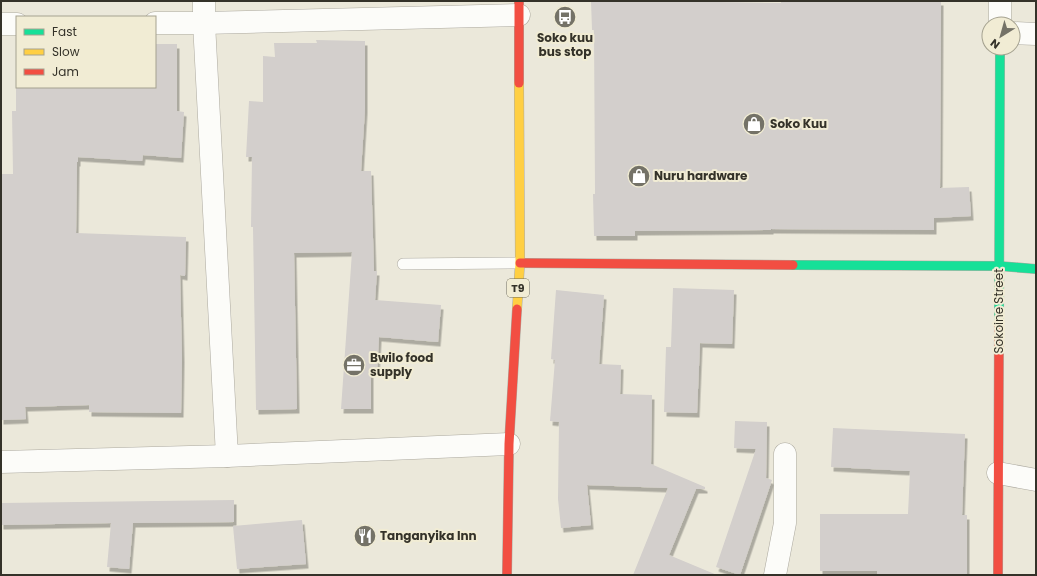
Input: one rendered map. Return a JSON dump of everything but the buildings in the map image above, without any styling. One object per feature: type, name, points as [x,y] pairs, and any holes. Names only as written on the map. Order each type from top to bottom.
[{"type":"main road","name":"T9","points":[[507,575],[509,444],[520,263],[519,8]]},
{"type":"main road","name":"Sokoine Street","points":[[998,575],[1000,56]]},
{"type":"main road","points":[[520,263],[999,266],[1036,269]]},
{"type":"street","points":[[204,1],[227,456]]},
{"type":"street","points":[[1000,1],[1000,16]]},
{"type":"street","points":[[156,23],[204,23],[519,8]]},
{"type":"street","points":[[1,24],[16,24]]},
{"type":"street","points":[[1021,33],[1036,34]]},
{"type":"street","points":[[1,462],[227,456],[509,444]]},
{"type":"street","points":[[775,575],[785,523],[786,454]]},
{"type":"street","points":[[998,473],[1036,480]]},
{"type":"lane","points":[[403,264],[520,263]]},
{"type":"traffic: fast","points":[[999,322],[1000,56]]},
{"type":"traffic: fast","points":[[793,265],[999,266],[1036,269]]},
{"type":"traffic: slow","points":[[517,309],[520,263],[519,83]]},
{"type":"traffic: jam","points":[[519,1],[519,83]]},
{"type":"traffic: jam","points":[[520,263],[793,265]]},
{"type":"traffic: jam","points":[[507,575],[509,444],[517,309]]},
{"type":"traffic: jam","points":[[998,575],[999,322]]},
{"type":"place","name":"Soko kuu bus stop","points":[[565,17]]},
{"type":"place","name":"Soko Kuu","points":[[754,124]]},
{"type":"place","name":"Nuru hardware","points":[[639,176]]},
{"type":"place","name":"Bwilo food supply","points":[[354,365]]},
{"type":"place","name":"Tanganyika Inn","points":[[365,536]]}]
